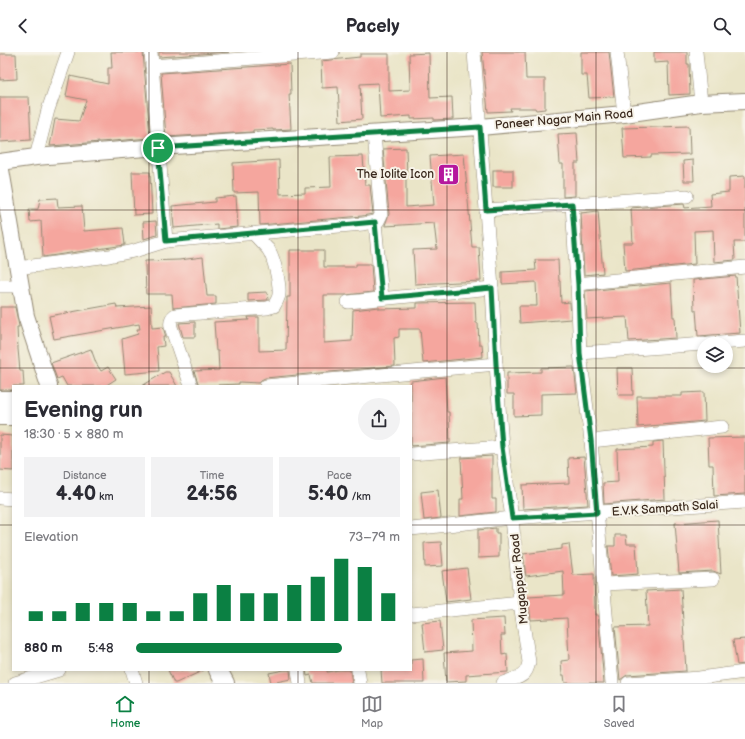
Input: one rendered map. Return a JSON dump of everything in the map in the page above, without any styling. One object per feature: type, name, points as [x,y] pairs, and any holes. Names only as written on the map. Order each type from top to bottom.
[{"type":"main road","points":[[0,400],[12,400]]},
{"type":"main road","points":[[0,416],[12,416]]},
{"type":"main road","points":[[219,671],[225,683]]},
{"type":"street","points":[[36,157],[48,110],[68,52]]},
{"type":"street","points":[[151,52],[166,241]]},
{"type":"street","points":[[152,66],[333,52]]},
{"type":"street","name":"Mugappair Road","points":[[474,52],[492,288],[502,447],[512,518],[520,603],[529,662],[528,669],[524,674],[516,679],[502,683]]},
{"type":"street","points":[[617,52],[624,114]]},
{"type":"street","points":[[696,52],[701,103]]},
{"type":"street","name":"Paneer Nagar Main Road","points":[[0,163],[36,157],[480,127],[624,114],[701,103],[745,101]]},
{"type":"street","points":[[17,268],[109,256],[134,251],[166,241],[375,222],[381,215],[374,134]]},
{"type":"street","points":[[0,163],[26,316],[49,385]]},
{"type":"street","points":[[486,210],[687,196]]},
{"type":"street","points":[[572,204],[578,284],[580,353],[591,440],[612,683]]},
{"type":"street","points":[[375,222],[382,298]]},
{"type":"street","points":[[191,385],[171,327],[170,322],[173,316],[267,308],[274,306],[277,301],[279,295],[278,286],[272,258],[268,250],[253,233]]},
{"type":"street","points":[[578,284],[745,267]]},
{"type":"street","points":[[0,286],[20,286]]},
{"type":"street","points":[[348,302],[492,288]]},
{"type":"street","points":[[733,342],[745,341]]},
{"type":"street","points":[[580,353],[697,345]]},
{"type":"street","points":[[276,385],[496,364]]},
{"type":"street","points":[[591,440],[722,427]]},
{"type":"street","points":[[412,454],[502,447]]},
{"type":"street","points":[[0,498],[12,498]]},
{"type":"street","name":"E.V.K Sampath Salai","points":[[412,529],[512,518],[745,502]]},
{"type":"street","points":[[604,584],[713,579]]},
{"type":"street","points":[[412,614],[520,603]]},
{"type":"street","points":[[15,683],[56,671]]},
{"type":"street","points":[[132,671],[136,683]]},
{"type":"street","points":[[298,671],[300,683]]},
{"type":"street","points":[[358,671],[360,683]]},
{"type":"street","points":[[628,683],[699,678],[745,672]]},
{"type":"building","points":[[111,52],[143,52],[150,138],[50,146],[55,119],[79,121],[86,100],[66,96],[70,76],[108,84],[108,68],[112,68]]},
{"type":"building","points":[[159,52],[229,52],[159,57]]},
{"type":"building","points":[[482,52],[525,52],[526,79],[545,79],[545,109],[536,110],[535,108],[510,108],[511,111],[488,112]]},
{"type":"building","points":[[581,52],[609,52],[614,97],[589,98],[587,75],[581,75]]},
{"type":"building","points":[[654,52],[687,52],[690,94],[669,95],[668,62],[654,63]]},
{"type":"building","points":[[429,53],[430,98],[452,97],[453,119],[411,119],[411,116],[380,118],[378,83],[360,84],[362,119],[340,121],[338,87],[322,88],[321,61],[360,57],[360,54],[389,54],[389,91],[410,90],[409,54]]},
{"type":"building","points":[[0,54],[16,54],[17,79],[0,80]]},
{"type":"building","points":[[290,64],[291,94],[289,94],[291,129],[253,130],[253,132],[166,137],[161,73]]},
{"type":"building","points":[[0,97],[29,97],[31,140],[0,142]]},
{"type":"building","points":[[689,126],[690,154],[651,155],[651,157],[624,158],[622,128]]},
{"type":"building","points":[[577,133],[579,163],[575,163],[575,196],[563,197],[563,164],[560,164],[558,134]]},
{"type":"building","points":[[406,148],[406,207],[434,205],[430,156],[464,154],[472,247],[479,247],[481,281],[415,284],[413,250],[437,249],[434,223],[385,226],[389,214],[383,149]]},
{"type":"building","points":[[363,156],[365,185],[370,185],[373,214],[260,225],[259,192],[234,193],[233,163],[279,160],[280,194],[305,193],[305,188],[331,187],[330,157]]},
{"type":"building","points":[[693,160],[694,181],[684,181],[683,161]]},
{"type":"building","points":[[493,170],[513,170],[513,187],[493,187]]},
{"type":"building","points":[[132,172],[150,172],[152,214],[134,215]]},
{"type":"building","points":[[745,176],[745,242],[734,242],[735,260],[714,262],[713,230],[694,231],[695,264],[625,271],[623,243],[633,243],[631,208],[684,204],[685,208],[711,206],[710,194],[729,192],[729,177]]},
{"type":"building","points":[[236,196],[238,227],[217,229],[217,224],[174,228],[172,206],[215,202],[215,198]]},
{"type":"building","points":[[57,198],[58,207],[82,206],[84,231],[123,228],[125,245],[43,257],[41,221],[30,222],[29,209],[38,209],[40,199]]},
{"type":"building","points":[[598,211],[603,273],[584,275],[581,213]]},
{"type":"building","points":[[156,221],[157,235],[144,239],[143,222]]},
{"type":"building","points":[[290,250],[324,250],[324,267],[356,267],[356,264],[371,264],[373,292],[346,295],[324,295],[324,343],[352,341],[353,310],[379,307],[379,309],[417,308],[417,303],[475,302],[479,344],[482,344],[483,357],[423,363],[420,329],[399,329],[399,337],[394,338],[395,366],[265,378],[259,383],[239,382],[239,384],[199,385],[194,371],[219,370],[214,322],[249,320],[248,317],[259,317],[259,351],[286,350],[287,297],[290,297]]},
{"type":"building","points":[[203,257],[207,296],[216,296],[216,304],[173,308],[172,294],[146,294],[145,261],[179,260]]},
{"type":"building","points":[[535,260],[558,260],[561,303],[570,302],[571,319],[520,323],[519,306],[537,306],[536,282],[502,284],[502,272],[536,270]]},
{"type":"building","points":[[736,276],[740,333],[698,336],[696,310],[694,310],[693,280]]},
{"type":"building","points":[[671,283],[676,338],[629,341],[627,317],[587,319],[585,291]]},
{"type":"building","points":[[267,292],[268,300],[248,301],[248,293]]},
{"type":"building","points":[[116,304],[117,308],[151,306],[152,328],[163,327],[166,337],[163,337],[164,346],[157,347],[159,371],[125,374],[122,339],[138,334],[137,329],[140,329],[139,324],[54,339],[49,316]]},
{"type":"building","points":[[0,307],[15,307],[19,326],[17,327],[20,371],[23,371],[24,385],[12,385],[12,390],[0,390]]},
{"type":"building","points":[[195,322],[195,337],[183,337],[179,323]]},
{"type":"building","points":[[91,349],[96,363],[101,371],[108,367],[116,379],[107,385],[66,385],[62,377],[57,379],[51,363]]},
{"type":"building","points":[[574,367],[577,393],[541,394],[541,415],[514,416],[514,394],[507,394],[507,373],[541,372],[541,368]]},
{"type":"building","points":[[617,368],[632,368],[633,395],[618,395]]},
{"type":"building","points":[[165,372],[169,372],[176,385],[144,385]]},
{"type":"building","points":[[445,377],[447,412],[449,412],[450,443],[412,446],[411,381]]},
{"type":"building","points":[[704,392],[705,421],[638,427],[637,396],[682,396],[682,393]]},
{"type":"building","points":[[0,435],[12,436],[12,471],[0,470]]},
{"type":"building","points":[[745,437],[745,494],[714,496],[713,465],[709,465],[708,438]]},
{"type":"building","points":[[663,441],[665,499],[604,504],[603,483],[618,482],[617,449],[653,447],[653,442]]},
{"type":"building","points":[[492,456],[492,499],[496,499],[496,512],[460,516],[460,499],[463,499],[461,458]]},
{"type":"building","points":[[584,457],[588,505],[523,509],[522,485],[569,483],[568,458]]},
{"type":"building","points":[[438,490],[441,518],[424,520],[421,492]]},
{"type":"building","points":[[718,520],[721,574],[713,571],[679,573],[675,523]]},
{"type":"building","points":[[496,528],[496,533],[499,533],[499,557],[478,558],[478,530]]},
{"type":"building","points":[[615,535],[626,535],[627,544],[636,544],[638,574],[611,576],[608,546],[615,546]]},
{"type":"building","points":[[441,542],[443,566],[425,567],[424,543]]},
{"type":"building","points":[[569,544],[573,575],[594,574],[595,615],[598,615],[604,683],[565,683],[564,675],[562,675],[561,661],[569,660],[567,618],[531,620],[528,597],[564,595],[563,571],[526,576],[523,554],[562,549],[562,545]]},
{"type":"building","points":[[467,568],[471,599],[446,602],[442,571]]},
{"type":"building","points":[[681,589],[686,671],[627,675],[620,680],[615,627],[648,626],[646,591]]},
{"type":"building","points":[[504,618],[505,635],[501,635],[502,655],[507,654],[508,672],[466,675],[466,681],[446,682],[444,653],[472,651],[471,620]]},
{"type":"building","points":[[440,621],[443,650],[425,652],[422,623]]},
{"type":"building","points":[[745,639],[745,664],[737,665],[733,640]]},
{"type":"building","points":[[423,659],[424,683],[382,683],[381,671],[412,671],[412,660]]},
{"type":"building","points":[[168,671],[202,671],[176,683],[174,683]]},
{"type":"building","points":[[290,671],[291,679],[271,683],[269,673]]},
{"type":"building","points":[[306,671],[350,671],[352,683],[313,683],[311,675],[307,676]]},
{"type":"place","name":"The Iolite Icon","points":[[449,174]]},
{"type":"route","points":[[480,127],[486,210],[572,204],[578,284],[580,353],[591,440],[597,513],[512,518],[502,447],[492,288],[382,298],[375,222],[166,241],[158,148],[480,127]]}]
